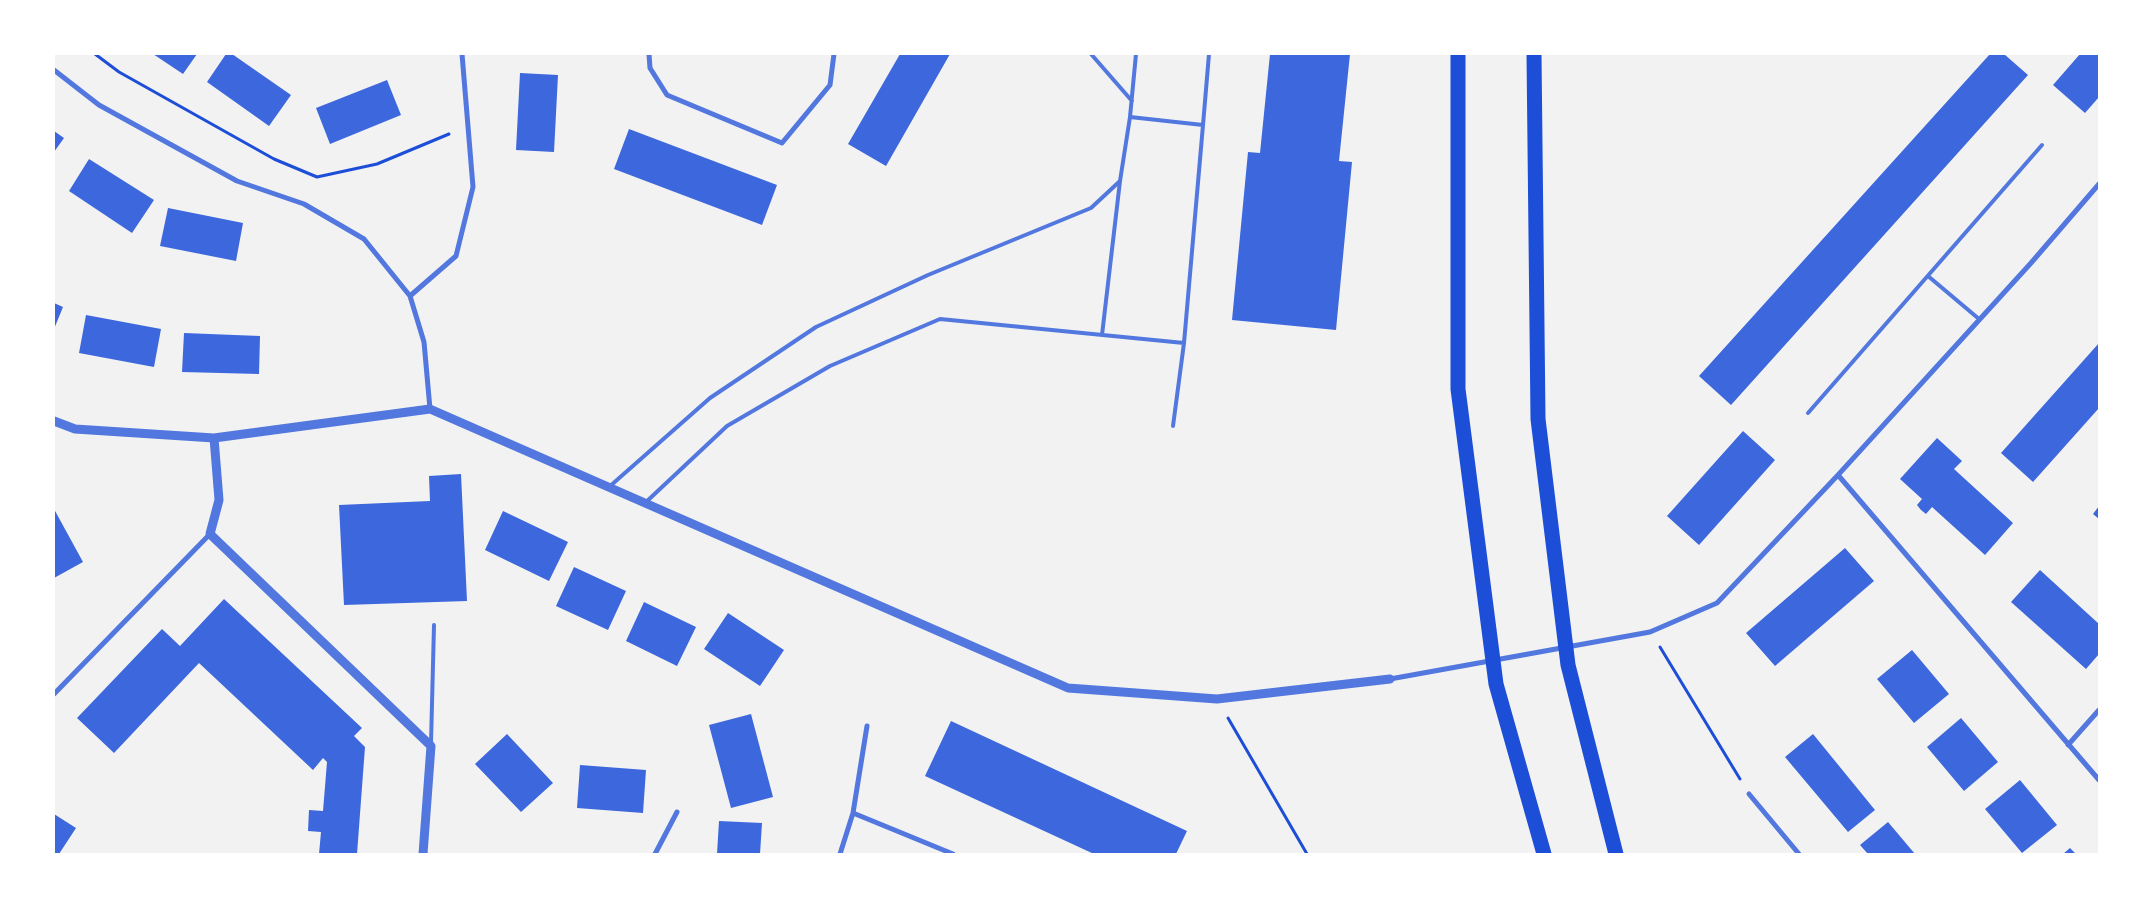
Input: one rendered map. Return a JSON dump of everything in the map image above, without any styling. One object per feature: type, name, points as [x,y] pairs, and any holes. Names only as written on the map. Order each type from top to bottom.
[{"type":"highway","points":[[1458,54],[1458,389],[1496,684],[1544,854]]},
{"type":"highway","points":[[1534,54],[1538,419],[1568,665],[1616,854]]},
{"type":"street","points":[[410,296],[456,256],[473,187],[462,54]]},
{"type":"street","points":[[649,54],[650,68],[667,95],[782,143],[830,85],[834,54]]},
{"type":"street","points":[[54,70],[99,105],[237,181],[304,204],[364,239],[410,296],[424,342],[430,409]]},
{"type":"street","points":[[54,421],[74,429],[214,438],[430,409],[1068,688],[1217,699],[1390,680],[1650,632],[1717,603],[1838,475],[2099,184]]},
{"type":"street","points":[[54,694],[210,534],[219,500],[214,438]]},
{"type":"street","points":[[1838,475],[2099,780]]},
{"type":"street","points":[[210,534],[431,746],[423,854]]},
{"type":"street","points":[[2068,745],[2099,710]]},
{"type":"street","points":[[840,854],[853,814],[867,726]]},
{"type":"street","points":[[1749,794],[1799,854]]},
{"type":"street","points":[[655,854],[677,812]]},
{"type":"street","points":[[853,814],[953,854]]},
{"type":"lane","points":[[1091,54],[1132,101]]},
{"type":"lane","points":[[1102,335],[1120,181],[1132,101],[1136,54]]},
{"type":"lane","points":[[1173,426],[1184,343],[1209,54]]},
{"type":"lane","points":[[1130,117],[1204,125]]},
{"type":"lane","points":[[1808,413],[2042,145]]},
{"type":"lane","points":[[609,487],[710,398],[816,326],[928,275],[1092,208],[1120,181]]},
{"type":"lane","points":[[1928,276],[1979,319]]},
{"type":"lane","points":[[645,503],[727,426],[830,366],[940,319],[1184,343]]},
{"type":"lane","points":[[431,746],[434,626]]},
{"type":"path","points":[[95,54],[119,72],[274,159],[317,177],[377,164],[468,126]]},
{"type":"path","points":[[1650,632],[1749,794]]},
{"type":"path","points":[[1217,699],[1307,854]]},
{"type":"building","points":[[153,54],[197,54],[183,74]]},
{"type":"building","points":[[226,54],[232,54],[291,95],[269,126],[207,82]]},
{"type":"building","points":[[900,54],[950,54],[886,166],[848,144]]},
{"type":"building","points":[[1270,54],[1350,54],[1339,161],[1352,162],[1336,330],[1232,320],[1248,152],[1260,153]]},
{"type":"building","points":[[1990,54],[2004,54],[2028,75],[1731,405],[1699,376]]},
{"type":"building","points":[[2080,54],[2099,54],[2099,97],[2085,113],[2053,85]]},
{"type":"building","points":[[520,73],[558,75],[554,152],[516,150]]},
{"type":"building","points":[[387,80],[401,115],[330,144],[316,108]]},
{"type":"building","points":[[629,129],[777,185],[762,225],[614,169]]},
{"type":"building","points":[[54,131],[64,138],[54,152]]},
{"type":"building","points":[[89,159],[154,200],[132,233],[69,191]]},
{"type":"building","points":[[168,208],[243,223],[236,261],[160,246]]},
{"type":"building","points":[[54,303],[63,307],[54,329]]},
{"type":"building","points":[[86,315],[161,329],[154,367],[79,353]]},
{"type":"building","points":[[184,333],[260,336],[259,374],[182,372]]},
{"type":"building","points":[[2099,343],[2099,408],[2033,482],[2001,453]]},
{"type":"building","points":[[1743,431],[1775,460],[1699,545],[1667,516]]},
{"type":"building","points":[[1937,438],[1962,461],[1954,469],[2013,523],[1985,555],[1932,507],[1926,514],[1921,510],[1917,505],[1922,499],[1900,479]]},
{"type":"building","points":[[461,474],[467,601],[344,605],[339,505],[430,501],[429,476]]},
{"type":"building","points":[[2099,506],[2099,519],[2093,514]]},
{"type":"building","points":[[54,509],[83,562],[54,578]]},
{"type":"building","points":[[503,511],[568,542],[549,581],[485,550]]},
{"type":"building","points":[[1845,548],[1874,581],[1775,666],[1746,633]]},
{"type":"building","points":[[574,567],[626,591],[608,630],[556,606]]},
{"type":"building","points":[[2040,570],[2099,624],[2099,654],[2086,669],[2011,602]]},
{"type":"building","points":[[224,599],[362,728],[354,736],[365,747],[357,854],[319,854],[321,832],[308,831],[309,810],[323,811],[327,762],[323,758],[313,770],[199,663],[114,753],[77,718],[162,629],[180,646]]},
{"type":"building","points":[[644,602],[696,627],[677,666],[626,641]]},
{"type":"building","points":[[728,613],[784,650],[760,686],[704,649]]},
{"type":"building","points":[[1912,650],[1949,694],[1914,723],[1877,679]]},
{"type":"building","points":[[751,714],[773,797],[731,808],[709,725]]},
{"type":"building","points":[[1961,718],[1998,762],[1964,791],[1927,747]]},
{"type":"building","points":[[951,721],[1187,831],[1176,854],[1094,854],[925,776]]},
{"type":"building","points":[[507,734],[553,783],[521,812],[475,764]]},
{"type":"building","points":[[1813,734],[1875,810],[1848,832],[1785,757]]},
{"type":"building","points":[[580,765],[646,770],[643,813],[577,808]]},
{"type":"building","points":[[2020,780],[2057,825],[2022,853],[1985,809]]},
{"type":"building","points":[[54,814],[76,828],[59,854],[54,854]]},
{"type":"building","points":[[719,821],[762,823],[760,854],[717,854]]},
{"type":"building","points":[[1888,822],[1915,854],[1868,854],[1860,845]]},
{"type":"building","points":[[2070,848],[2076,854],[2063,854]]}]
